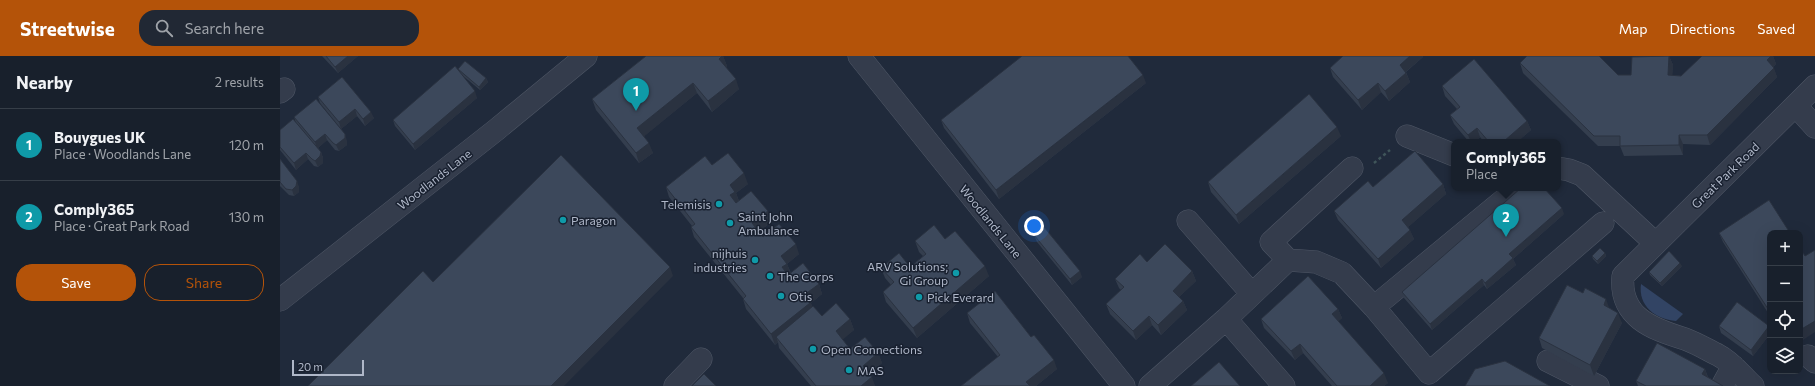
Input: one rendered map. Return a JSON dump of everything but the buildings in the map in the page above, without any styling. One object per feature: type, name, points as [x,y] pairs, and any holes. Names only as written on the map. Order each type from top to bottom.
[{"type":"street","name":"Woodlands Lane","points":[[280,300],[496,130],[586,56]]},
{"type":"street","name":"Woodlands Lane","points":[[859,56],[1124,386]]},
{"type":"street","name":"Great Park Road","points":[[1753,386],[1733,366],[1720,356],[1686,340],[1670,336],[1651,327],[1632,312],[1625,302],[1622,290],[1623,276],[1815,86]]},
{"type":"street","points":[[1796,106],[1815,127]]},
{"type":"street","points":[[1407,136],[1451,154]]},
{"type":"street","points":[[1352,168],[1271,242],[1288,260],[1316,262],[1342,273],[1429,373],[1603,223]]},
{"type":"street","points":[[1561,169],[1569,170],[1582,176],[1655,243]]},
{"type":"street","points":[[1374,308],[1514,191]]},
{"type":"street","points":[[1188,221],[1252,294]]},
{"type":"street","points":[[1150,386],[1226,319],[1288,260]]},
{"type":"street","points":[[1226,319],[1284,386]]},
{"type":"street","points":[[674,386],[701,359]]},
{"type":"street","points":[[1548,361],[1598,386]]},
{"type":"street","points":[[1722,386],[1733,366]]},
{"type":"water","points":[[1641,284],[1683,314],[1676,321],[1668,320],[1655,314],[1645,305],[1642,299]]},
{"type":"place","name":"Bouygues UK","points":[[636,111]]},
{"type":"place","name":"Telemisis","points":[[719,204]]},
{"type":"place","name":"Paragon","points":[[563,220]]},
{"type":"place","name":"Saint John Ambulance","points":[[730,223]]},
{"type":"place","name":"Comply365","points":[[1506,237]]},
{"type":"place","name":"nijhuis industries","points":[[755,260]]},
{"type":"place","name":"ARV Solutions; Gi Group","points":[[956,273]]},
{"type":"place","name":"The Corps","points":[[770,276]]},
{"type":"place","name":"Otis","points":[[781,296]]},
{"type":"place","name":"Pick Everard","points":[[919,297]]},
{"type":"place","name":"Open Connections","points":[[813,349]]},
{"type":"place","name":"MAS","points":[[849,370]]}]
